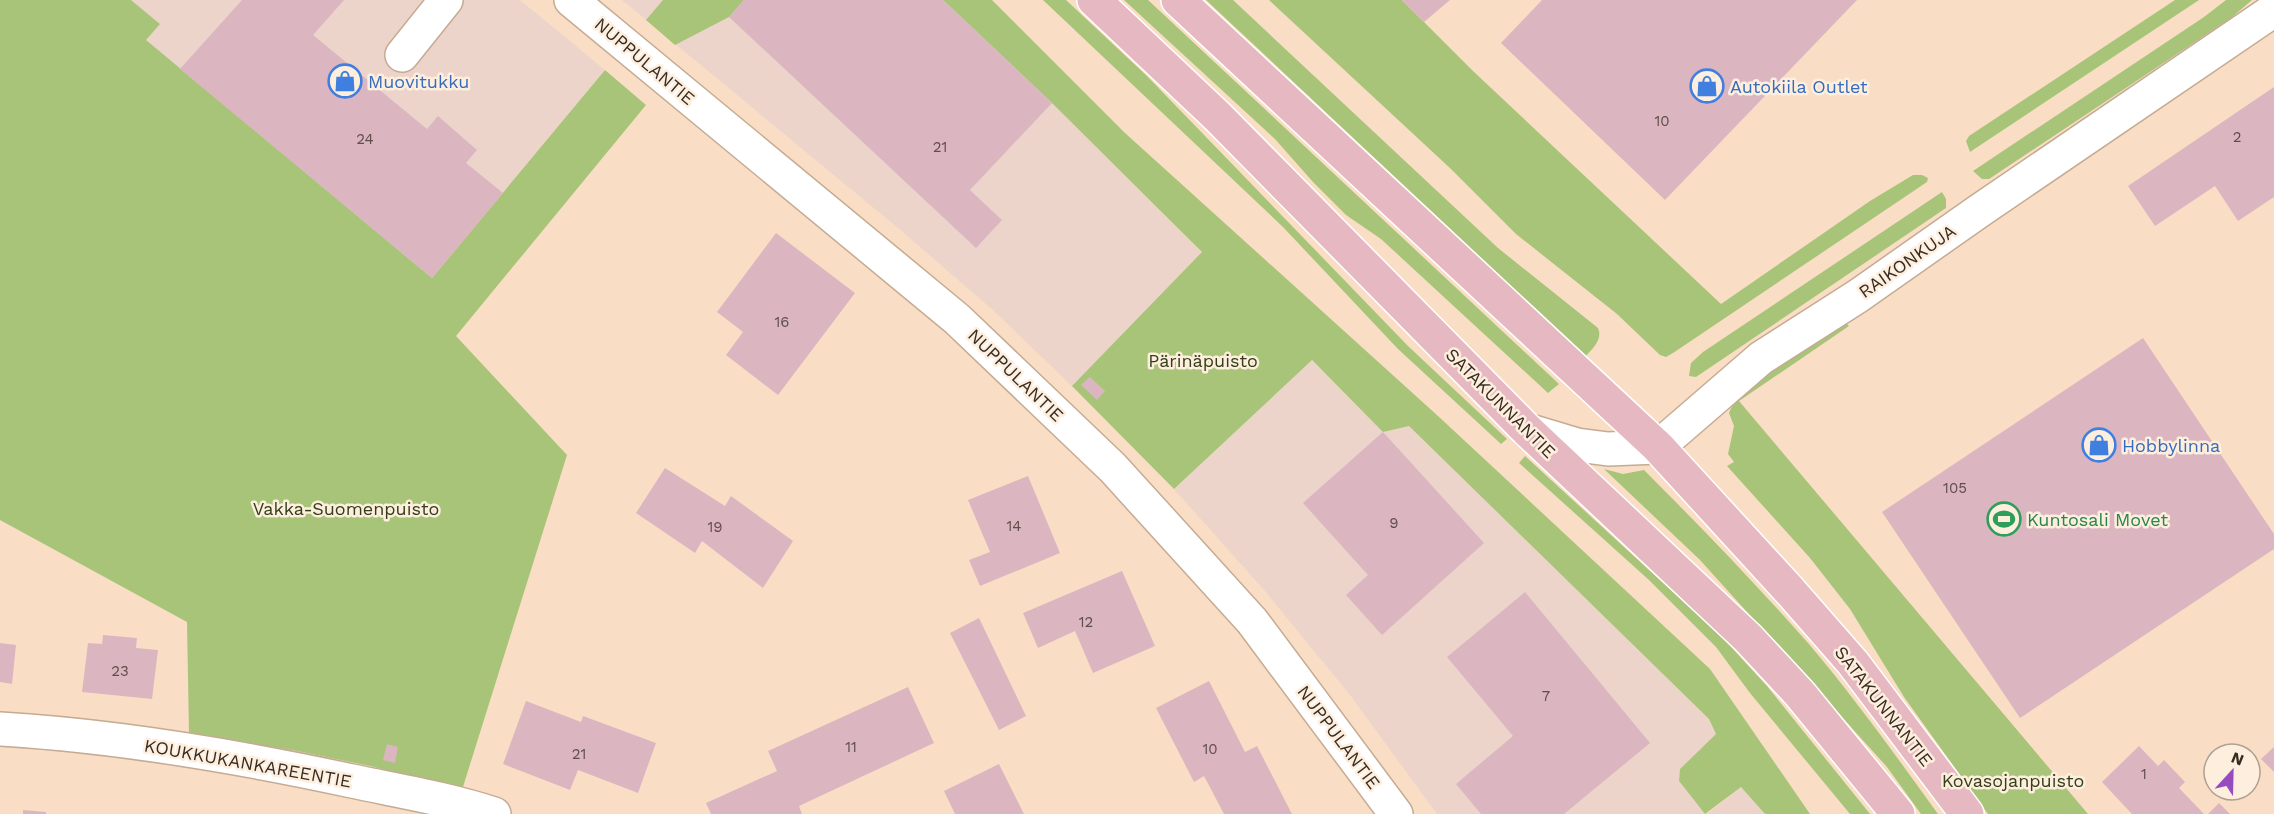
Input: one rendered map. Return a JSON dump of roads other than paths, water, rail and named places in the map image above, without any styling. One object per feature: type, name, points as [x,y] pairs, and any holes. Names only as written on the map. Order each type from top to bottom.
[{"type":"main road","name":"SATAKUNNANTIE","points":[[1094,0],[1217,116],[1527,430],[1748,638],[1800,694],[1898,814]]},
{"type":"main road","name":"SATAKUNNANTIE","points":[[1178,0],[1658,447],[1791,591],[1853,663],[1967,814]]},
{"type":"street","points":[[402,55],[446,0]]},
{"type":"street","name":"NUPPULANTIE","points":[[571,0],[957,319],[1113,468],[1252,621],[1396,814]]},
{"type":"street","name":"RAIKONKUJA","points":[[1658,447],[1761,358],[1858,296],[2274,10]]},
{"type":"street","points":[[1527,430],[1577,445],[1608,449],[1658,447]]},
{"type":"street","name":"KOUKKUKANKAREENTIE","points":[[0,729],[48,732],[136,743],[270,763],[494,814]]},
{"type":"place","name":"Muovitukku","points":[[345,81]]},
{"type":"place","name":"Autokiila Outlet","points":[[1707,86]]},
{"type":"place","name":"Hobbylinna","points":[[2099,445]]},
{"type":"place","name":"Kuntosali Movet","points":[[2004,519]]},
{"type":"park label","name":"Pärinäpuisto","points":[[1203,360]]},
{"type":"park label","name":"Vakka-Suomenpuisto","points":[[346,508]]},
{"type":"park label","name":"Kovasojanpuisto","points":[[2013,780]]}]
